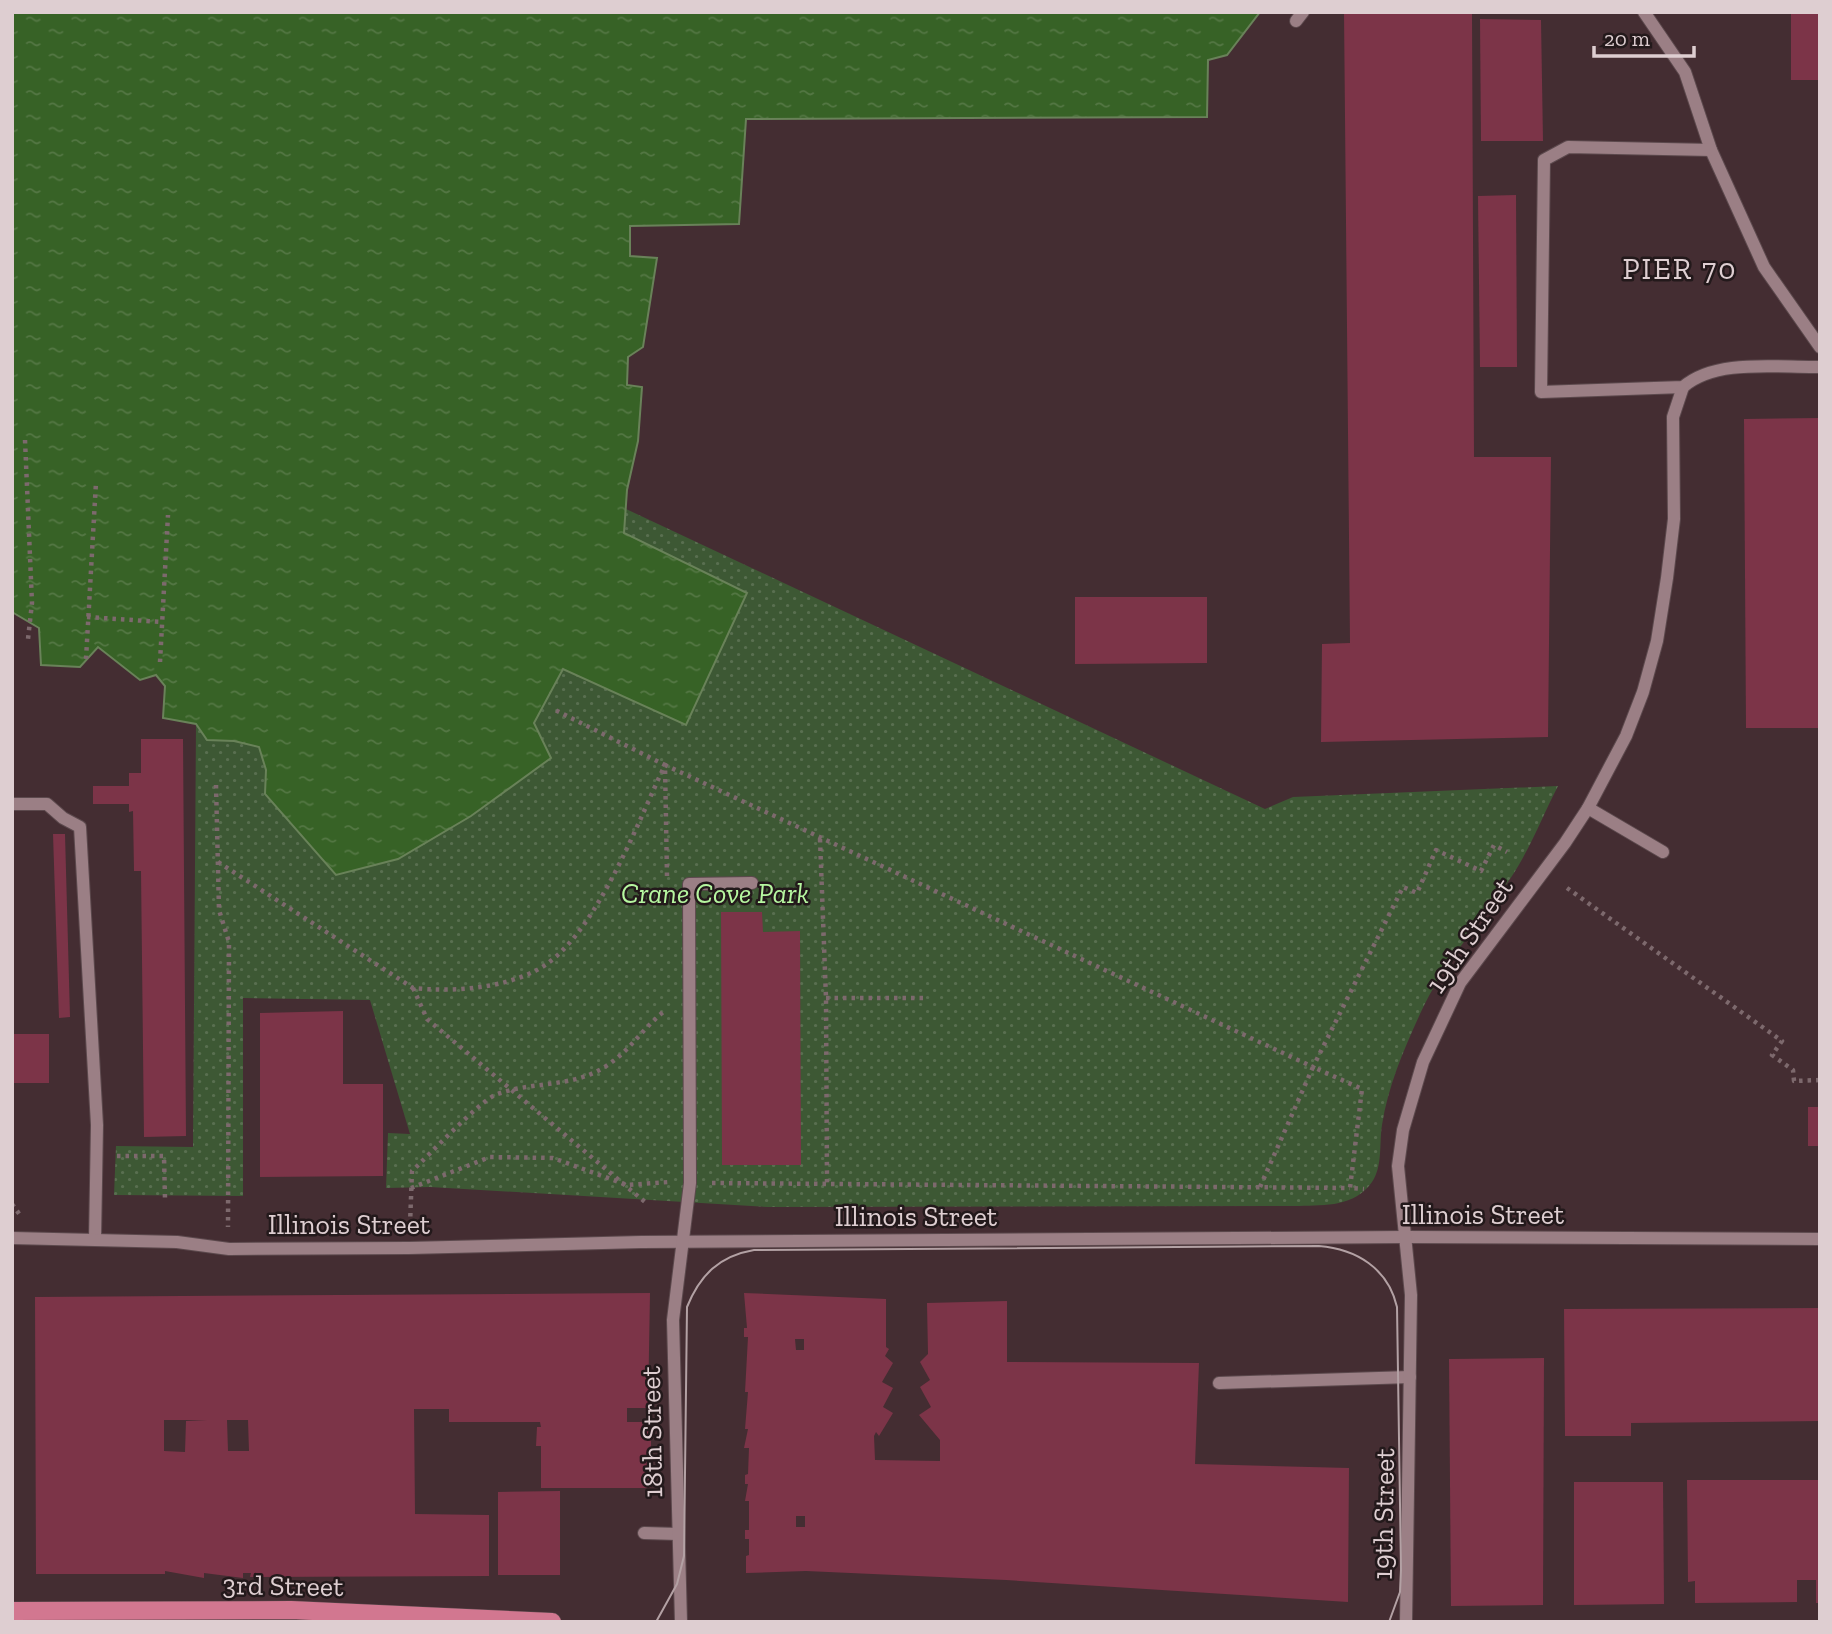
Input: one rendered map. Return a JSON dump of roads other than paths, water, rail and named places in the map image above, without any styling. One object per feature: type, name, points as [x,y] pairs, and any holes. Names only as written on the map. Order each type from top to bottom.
[{"type":"main road","name":"3rd Street","points":[[12,1611],[291,1610],[552,1622]]},
{"type":"street","points":[[1644,12],[1685,72],[1711,150],[1764,267],[1820,347]]},
{"type":"street","points":[[1711,150],[1568,147],[1544,160],[1541,392],[1683,387],[1693,378],[1724,369],[1820,367]]},
{"type":"street","name":"19th Street","points":[[1406,1622],[1411,1296],[1398,1166],[1403,1130],[1423,1062],[1460,983],[1565,843],[1588,808],[1626,736],[1657,640],[1674,519],[1673,417],[1683,387]]},
{"type":"street","points":[[12,804],[47,804],[63,818],[80,827],[97,1125],[95,1239]]},
{"type":"street","points":[[1588,808],[1663,852]]},
{"type":"street","name":"18th Street","points":[[681,1622],[673,1321],[690,1183],[690,884],[752,883]]},
{"type":"street","name":"Illinois Street","points":[[12,1238],[177,1242],[229,1249],[684,1242],[1405,1237],[1820,1239]]},
{"type":"street","points":[[1219,1382],[1410,1377]]},
{"type":"street","points":[[643,1533],[678,1534]]},
{"type":"water","points":[[12,12],[1260,12],[1227,55],[1208,60],[1207,117],[746,119],[739,224],[630,226],[630,256],[657,258],[643,347],[628,357],[627,385],[642,387],[638,441],[627,490],[624,533],[747,593],[686,725],[563,669],[534,723],[551,758],[471,816],[398,859],[336,875],[265,794],[266,770],[259,747],[234,741],[207,740],[196,724],[163,718],[165,686],[156,675],[140,680],[98,647],[80,667],[41,665],[39,628],[12,612]]},
{"type":"tram line","points":[[656,1622],[677,1584],[684,1556],[687,1307],[698,1285],[721,1262],[754,1250],[1319,1246],[1346,1251],[1369,1263],[1386,1281],[1397,1307],[1401,1570],[1400,1592],[1389,1622]]},
{"type":"district","name":"PIER 70","points":[[1680,269]]},
{"type":"park label","name":"Crane Cove Park","points":[[715,893]]}]
